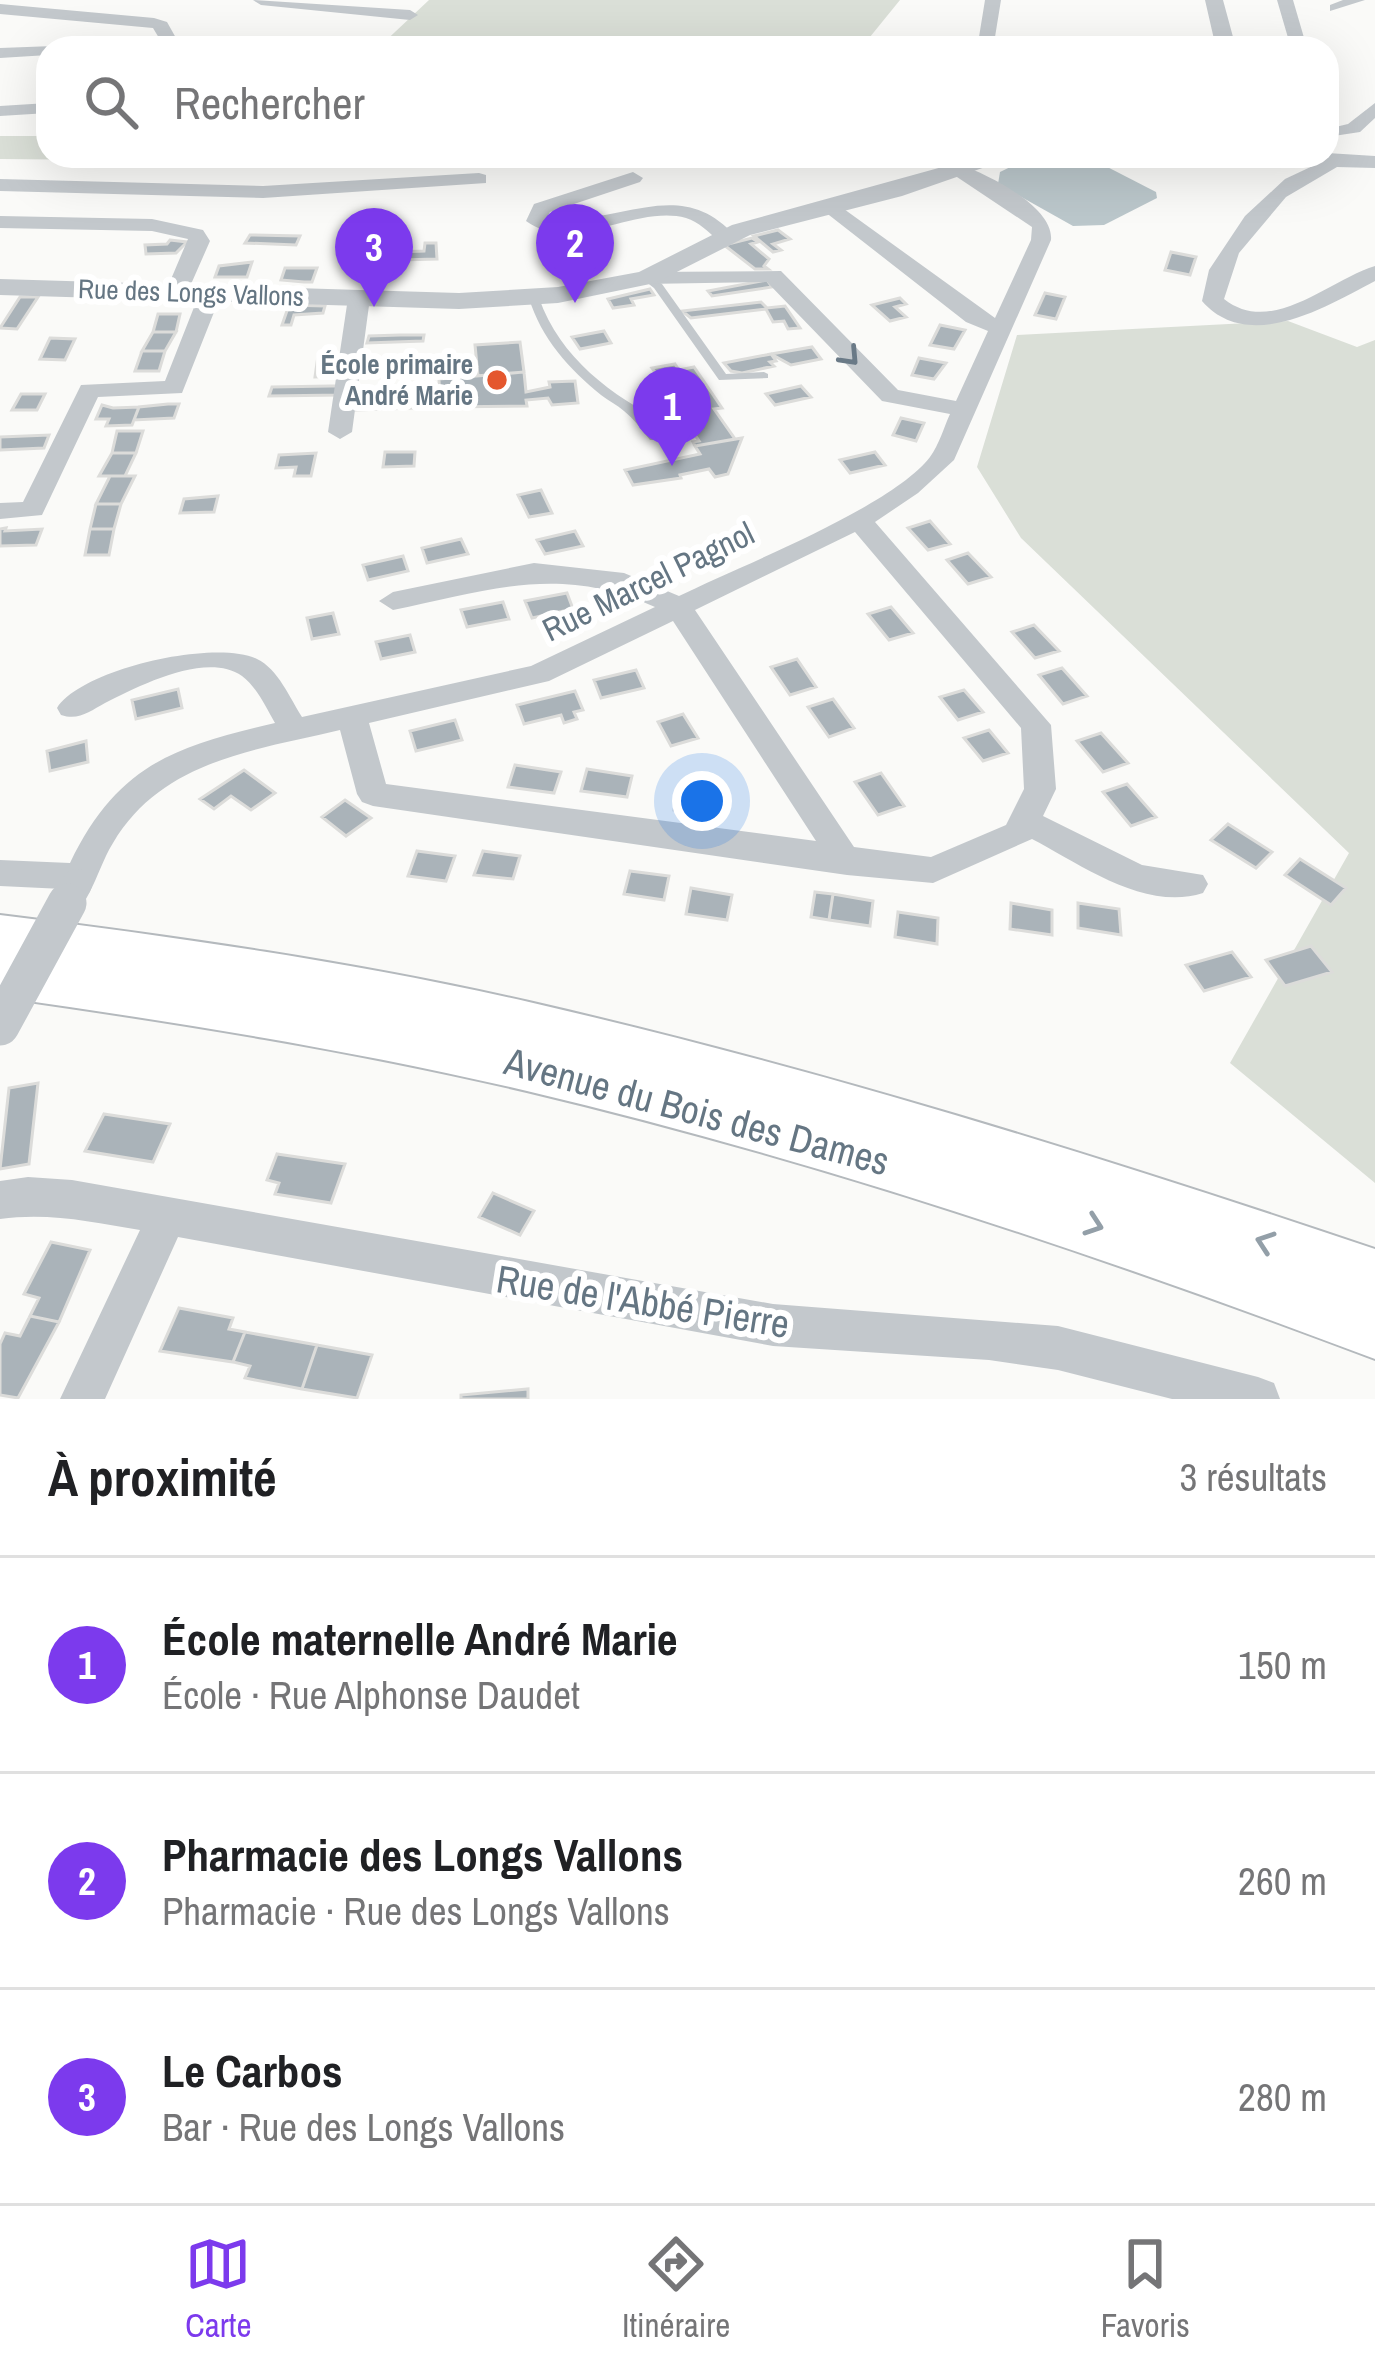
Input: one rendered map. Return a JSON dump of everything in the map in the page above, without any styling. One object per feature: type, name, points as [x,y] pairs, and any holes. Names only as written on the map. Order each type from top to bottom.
[{"type":"highway","name":"Avenue du Bois des Dames","points":[[0,937],[383,994],[676,1060],[1096,1184],[1375,1281]]},
{"type":"highway","name":"Avenue du Bois des Dames","points":[[0,974],[333,1025],[708,1108],[1020,1200],[1375,1324]]},
{"type":"street","points":[[261,0],[410,15]]},
{"type":"street","points":[[987,36],[993,0]]},
{"type":"street","points":[[1214,0],[1223,36]]},
{"type":"street","points":[[1285,0],[1296,36]]},
{"type":"street","points":[[1336,8],[1358,0]]},
{"type":"street","points":[[0,9],[154,23],[167,36]]},
{"type":"street","points":[[0,53],[36,51]]},
{"type":"street","points":[[1339,129],[1354,128],[1375,108]]},
{"type":"street","points":[[0,111],[36,109]]},
{"type":"street","points":[[1339,159],[1375,162]]},
{"type":"street","name":"Rue des Longs Vallons","points":[[0,287],[482,302],[534,298],[646,278],[725,236],[970,168]]},
{"type":"street","points":[[1322,168],[1284,189],[1247,230],[1216,270],[1214,301],[1227,314],[1271,317],[1298,311],[1375,272]]},
{"type":"street","name":"Rue Marcel Pagnol","points":[[0,1026],[100,835],[130,798],[197,752],[539,674],[860,520],[941,460],[1004,330],[1042,227],[1026,211],[961,171]]},
{"type":"street","points":[[633,178],[541,208],[536,221],[570,226],[692,213],[725,236]]},
{"type":"street","points":[[0,184],[263,192],[479,179]]},
{"type":"street","points":[[830,208],[974,317],[1004,330]]},
{"type":"street","points":[[0,222],[152,225],[196,234],[200,242],[177,291]]},
{"type":"street","points":[[646,278],[768,275],[779,280],[890,396],[965,410]]},
{"type":"street","points":[[0,511],[33,509],[89,390],[174,388],[211,292]]},
{"type":"street","points":[[340,431],[359,298]]},
{"type":"street","points":[[352,717],[374,794],[847,862],[933,870],[1018,835],[1040,789],[1036,725],[860,520]]},
{"type":"street","points":[[393,601],[534,572],[624,582],[678,606],[847,862]]},
{"type":"street","points":[[72,708],[120,680],[220,657],[252,668],[292,727]]},
{"type":"street","points":[[1025,821],[1137,878],[1191,884]]},
{"type":"street","points":[[0,873],[79,881]]},
{"type":"street","name":"Rue de l'Abbé Pierre","points":[[14,1198],[167,1217],[773,1325],[1058,1348],[1258,1399]]},
{"type":"street","points":[[82,1399],[167,1217]]},
{"type":"lane","points":[[646,278],[658,286],[723,379],[764,376]]},
{"type":"lane","points":[[534,298],[556,338],[608,396],[658,431]]},
{"type":"shaded area","points":[[429,0],[900,0],[871,36],[391,36]]},
{"type":"shaded area","points":[[0,136],[36,136],[36,159],[0,159]]},
{"type":"shaded area","points":[[1008,168],[1109,168],[1156,192],[1157,198],[1104,225],[1073,226],[998,184],[1000,172]]},
{"type":"shaded area","points":[[1288,321],[1357,347],[1375,340],[1375,1183],[1230,1063],[1349,853],[1021,538],[977,467],[1017,335]]},
{"type":"building","points":[[778,230],[790,239],[773,244],[781,250],[773,252],[754,236]]},
{"type":"building","points":[[250,235],[300,236],[296,245],[245,243]]},
{"type":"building","points":[[752,238],[758,242],[751,244],[769,259],[764,266],[768,269],[755,269],[724,245]]},
{"type":"building","points":[[187,242],[176,253],[146,254],[145,245]]},
{"type":"building","points":[[425,243],[436,243],[437,259],[399,260],[398,252],[424,251]]},
{"type":"building","points":[[1171,252],[1196,257],[1190,275],[1165,270]]},
{"type":"building","points":[[252,262],[247,277],[215,277],[219,266]]},
{"type":"building","points":[[285,268],[317,268],[312,282],[304,282],[281,280]]},
{"type":"building","points":[[767,280],[772,287],[712,296],[708,291]]},
{"type":"building","points":[[650,289],[654,295],[631,299],[634,305],[613,308],[608,299]]},
{"type":"building","points":[[1045,293],[1065,297],[1056,319],[1035,315]]},
{"type":"building","points":[[20,297],[38,297],[17,329],[0,328]]},
{"type":"building","points":[[900,298],[906,304],[895,307],[906,317],[890,321],[872,305]]},
{"type":"building","points":[[761,302],[767,308],[785,306],[800,328],[773,322],[766,309],[691,318],[682,311]]},
{"type":"building","points":[[289,305],[325,306],[323,313],[294,315],[291,325],[282,325]]},
{"type":"building","points":[[158,314],[180,314],[176,332],[153,332]]},
{"type":"building","points":[[940,325],[965,330],[954,349],[930,345]]},
{"type":"building","points":[[604,331],[611,343],[580,349],[572,337]]},
{"type":"building","points":[[153,332],[176,332],[165,351],[142,351]]},
{"type":"building","points":[[424,335],[423,341],[367,343],[369,336]]},
{"type":"building","points":[[50,338],[75,339],[65,360],[40,359]]},
{"type":"building","points":[[520,342],[524,372],[478,376],[475,345]]},
{"type":"building","points":[[812,347],[821,359],[791,365],[771,354]]},
{"type":"building","points":[[142,351],[165,351],[159,371],[135,371]]},
{"type":"building","points":[[771,354],[774,366],[742,373],[724,363]]},
{"type":"building","points":[[347,355],[344,376],[315,377],[318,356]]},
{"type":"building","points":[[919,358],[946,363],[934,379],[912,375]]},
{"type":"building","points":[[675,364],[679,370],[694,367],[722,408],[714,409],[735,439],[695,446],[693,442],[699,441],[685,420],[669,418],[663,408],[673,406],[653,380],[660,379],[652,368]]},
{"type":"building","points":[[524,372],[526,392],[550,387],[549,382],[575,381],[578,403],[552,405],[548,398],[526,400],[527,406],[440,407],[439,379]]},
{"type":"building","points":[[343,386],[341,395],[269,396],[272,387]]},
{"type":"building","points":[[801,386],[811,397],[775,405],[766,394]]},
{"type":"building","points":[[21,394],[45,394],[37,410],[12,410]]},
{"type":"building","points":[[412,402],[412,408],[356,410],[356,404]]},
{"type":"building","points":[[179,404],[174,418],[134,420],[139,407]]},
{"type":"building","points":[[102,405],[139,407],[132,425],[106,426],[109,419],[96,419]]},
{"type":"building","points":[[901,418],[924,423],[916,441],[893,435]]},
{"type":"building","points":[[117,431],[143,431],[136,453],[112,453]]},
{"type":"building","points":[[49,435],[44,448],[0,450],[0,437]]},
{"type":"building","points":[[742,438],[728,474],[715,477],[709,469],[633,485],[625,470],[700,454],[695,446]]},
{"type":"building","points":[[385,452],[415,452],[414,466],[383,467]]},
{"type":"building","points":[[875,452],[885,465],[850,473],[840,460]]},
{"type":"building","points":[[112,453],[136,453],[125,476],[99,476]]},
{"type":"building","points":[[316,453],[311,476],[294,476],[296,467],[276,468],[279,455]]},
{"type":"building","points":[[110,476],[135,476],[121,504],[96,504]]},
{"type":"building","points":[[541,490],[552,513],[529,517],[518,495]]},
{"type":"building","points":[[218,496],[214,512],[180,513],[184,499]]},
{"type":"building","points":[[96,504],[121,504],[114,529],[90,529]]},
{"type":"building","points":[[930,521],[950,544],[928,550],[908,528]]},
{"type":"building","points":[[0,529],[42,529],[36,545],[0,546]]},
{"type":"building","points":[[90,529],[114,529],[109,555],[85,555]]},
{"type":"building","points":[[575,531],[583,546],[545,554],[537,540]]},
{"type":"building","points":[[461,539],[468,554],[427,563],[422,548]]},
{"type":"building","points":[[968,553],[991,577],[968,584],[947,560]]},
{"type":"building","points":[[403,556],[408,571],[368,580],[363,565]]},
{"type":"building","points":[[567,593],[573,609],[532,618],[525,601]]},
{"type":"building","points":[[503,602],[509,619],[467,627],[461,610]]},
{"type":"building","points":[[891,607],[913,633],[889,640],[868,614]]},
{"type":"building","points":[[333,613],[339,634],[312,639],[307,618]]},
{"type":"building","points":[[1034,625],[1059,651],[1035,658],[1012,632]]},
{"type":"building","points":[[410,635],[415,652],[381,659],[376,642]]},
{"type":"building","points":[[797,659],[816,687],[790,695],[771,667]]},
{"type":"building","points":[[1062,668],[1087,696],[1063,704],[1039,675]]},
{"type":"building","points":[[636,670],[644,688],[601,698],[594,680]]},
{"type":"building","points":[[178,689],[182,708],[136,719],[132,700]]},
{"type":"building","points":[[964,690],[983,712],[958,720],[940,697]]},
{"type":"building","points":[[575,691],[583,710],[574,712],[577,719],[564,723],[561,715],[524,724],[517,705]]},
{"type":"building","points":[[833,699],[854,728],[829,737],[808,707]]},
{"type":"building","points":[[683,714],[698,738],[671,746],[658,722]]},
{"type":"building","points":[[455,720],[462,740],[416,751],[410,731]]},
{"type":"building","points":[[989,730],[1008,753],[983,761],[964,738]]},
{"type":"building","points":[[1101,733],[1128,763],[1103,772],[1077,741]]},
{"type":"building","points":[[86,741],[88,762],[50,771],[47,751]]},
{"type":"building","points":[[515,765],[561,772],[554,793],[508,787]]},
{"type":"building","points":[[587,769],[632,776],[627,797],[581,791]]},
{"type":"building","points":[[244,770],[275,793],[251,810],[231,796],[214,809],[200,799]]},
{"type":"building","points":[[881,773],[904,806],[878,815],[855,782]]},
{"type":"building","points":[[1127,784],[1156,817],[1131,826],[1103,792]]},
{"type":"building","points":[[679,787],[727,793],[722,816],[674,810]]},
{"type":"building","points":[[345,800],[371,818],[346,836],[322,817]]},
{"type":"building","points":[[1228,824],[1272,852],[1256,868],[1211,840]]},
{"type":"building","points":[[417,851],[455,856],[446,881],[408,876]]},
{"type":"building","points":[[483,851],[520,856],[513,879],[474,875]]},
{"type":"building","points":[[1300,859],[1346,888],[1331,905],[1285,875]]},
{"type":"building","points":[[630,871],[669,876],[664,900],[624,894]]},
{"type":"building","points":[[691,888],[732,895],[727,920],[686,914]]},
{"type":"building","points":[[815,892],[833,894],[829,920],[811,917]]},
{"type":"building","points":[[833,894],[873,901],[870,926],[829,920]]},
{"type":"building","points":[[1011,903],[1052,910],[1052,935],[1010,929]]},
{"type":"building","points":[[1078,903],[1119,909],[1121,935],[1078,928]]},
{"type":"building","points":[[898,912],[938,918],[937,944],[895,937]]},
{"type":"building","points":[[1311,946],[1332,972],[1285,986],[1266,960]]},
{"type":"building","points":[[1232,952],[1251,977],[1204,991],[1186,965]]},
{"type":"building","points":[[38,1083],[29,1164],[0,1169],[9,1088]]},
{"type":"building","points":[[104,1114],[170,1124],[153,1162],[85,1151]]},
{"type":"building","points":[[277,1154],[345,1164],[331,1203],[275,1194],[279,1183],[267,1180]]},
{"type":"building","points":[[493,1193],[534,1211],[520,1235],[479,1217]]},
{"type":"building","points":[[51,1242],[90,1250],[59,1322],[30,1316],[39,1298],[24,1294]]},
{"type":"building","points":[[179,1308],[233,1318],[229,1329],[245,1332],[233,1362],[160,1351]]},
{"type":"building","points":[[30,1316],[59,1322],[18,1398],[0,1395],[0,1344],[5,1333],[20,1336]]},
{"type":"building","points":[[245,1332],[317,1345],[302,1389],[245,1378],[250,1366],[233,1362]]},
{"type":"building","points":[[317,1345],[372,1355],[357,1398],[302,1389]]},
{"type":"building","points":[[528,1389],[528,1399],[461,1399],[461,1395]]},
{"type":"place","name":"Pharmacie des Longs Vallons","points":[[575,303]]},
{"type":"place","name":"Le Carbos","points":[[374,307]]},
{"type":"place","name":"École primaire André Marie","points":[[497,380]]},
{"type":"place","name":"École maternelle André Marie","points":[[672,466]]}]
